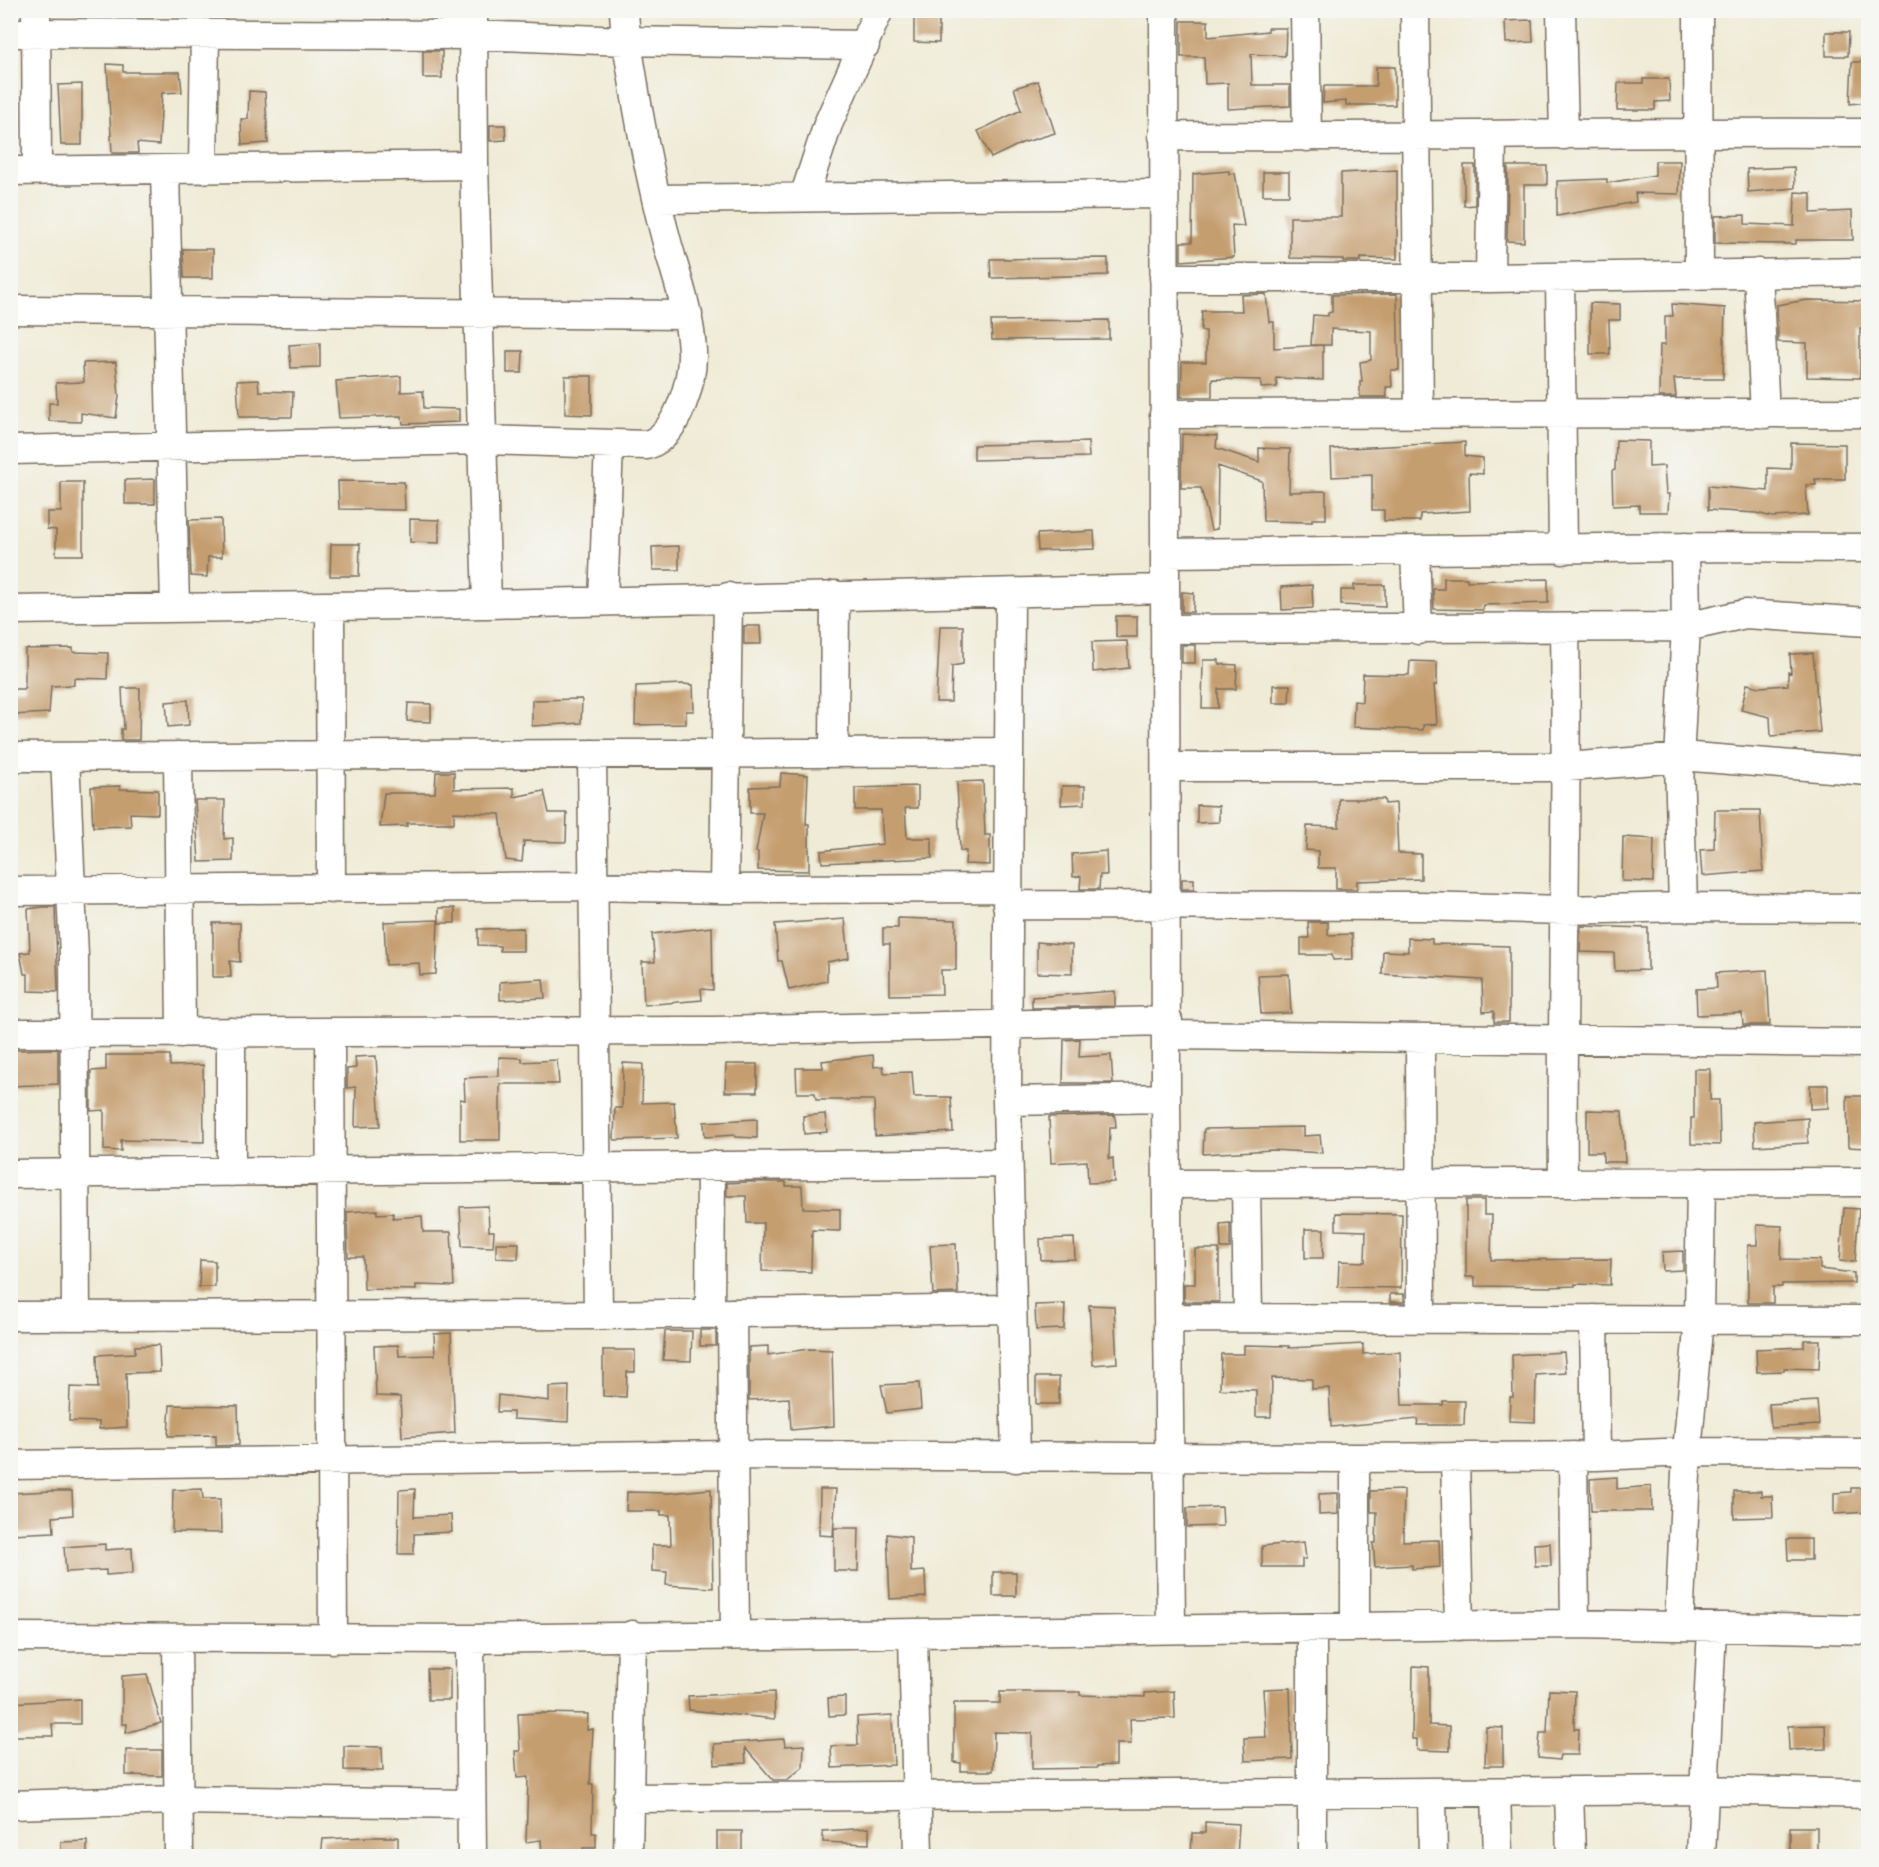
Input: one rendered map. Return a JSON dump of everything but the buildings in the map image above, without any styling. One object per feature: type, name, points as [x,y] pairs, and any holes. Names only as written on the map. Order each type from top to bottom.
[{"type":"street","points":[[10,450],[483,441],[609,445],[647,445],[655,442],[670,426],[687,388],[692,354],[688,315],[657,199],[625,42],[624,10]]},
{"type":"street","points":[[804,197],[828,124],[879,10]]},
{"type":"street","points":[[1164,10],[1163,194],[1168,905],[1166,1098],[1171,1628]]},
{"type":"street","points":[[1305,10],[1307,137]]},
{"type":"street","points":[[1415,10],[1419,412]]},
{"type":"street","points":[[1561,10],[1564,135]]},
{"type":"street","points":[[1698,10],[1699,275]]},
{"type":"street","points":[[473,22],[474,165],[487,604]]},
{"type":"street","points":[[474,165],[24,170],[27,25],[205,33],[473,22],[625,42],[864,45]]},
{"type":"street","points":[[203,169],[205,33]]},
{"type":"street","points":[[1163,136],[1416,137],[1700,132],[1869,133]]},
{"type":"street","points":[[1490,278],[1492,136]]},
{"type":"street","points":[[165,170],[166,311],[173,447],[175,608]]},
{"type":"street","points":[[657,199],[1163,194]]},
{"type":"street","points":[[1164,278],[1490,278],[1869,272]]},
{"type":"street","points":[[1758,273],[1765,414]]},
{"type":"street","points":[[1560,277],[1563,549]]},
{"type":"street","points":[[10,310],[688,315]]},
{"type":"street","points":[[1164,414],[1869,413]]},
{"type":"street","points":[[603,601],[609,445]]},
{"type":"street","points":[[1165,553],[1685,547],[1869,548]]},
{"type":"street","points":[[1683,907],[1679,760],[1686,627],[1685,547]]},
{"type":"street","points":[[1415,551],[1418,630]]},
{"type":"street","points":[[10,610],[487,604],[1165,589]]},
{"type":"street","points":[[1010,594],[1007,1101],[1016,1458]]},
{"type":"street","points":[[834,753],[835,596]]},
{"type":"street","points":[[724,889],[724,754],[728,597]]},
{"type":"street","points":[[330,606],[331,890]]},
{"type":"street","points":[[1165,629],[1418,630],[1686,627],[1745,614],[1869,622]]},
{"type":"street","points":[[1563,1182],[1562,1040],[1568,767],[1565,628]]},
{"type":"street","points":[[10,757],[1009,752]]},
{"type":"street","points":[[592,754],[598,1315]]},
{"type":"street","points":[[178,756],[181,1033]]},
{"type":"street","points":[[65,757],[75,1032],[76,1316]]},
{"type":"street","points":[[1167,767],[1568,767],[1693,758],[1726,758],[1805,768],[1869,771]]},
{"type":"street","points":[[10,891],[594,886],[1007,897],[1168,905],[1420,906],[1566,910],[1683,907],[1869,908]]},
{"type":"street","points":[[10,1032],[715,1031],[1007,1026],[1168,1028],[1420,1038],[1869,1043]]},
{"type":"street","points":[[231,1032],[231,1172]]},
{"type":"street","points":[[330,1033],[333,1639]]},
{"type":"street","points":[[1420,1038],[1421,1318]]},
{"type":"street","points":[[1007,1101],[1166,1098]]},
{"type":"street","points":[[10,1174],[1008,1163]]},
{"type":"street","points":[[711,1165],[733,1455],[735,1635]]},
{"type":"street","points":[[1679,1626],[1687,1452],[1699,1319],[1701,1182]]},
{"type":"street","points":[[1168,1184],[1869,1182]]},
{"type":"street","points":[[1246,1183],[1248,1318]]},
{"type":"street","points":[[10,1316],[598,1315],[1012,1309]]},
{"type":"street","points":[[1169,1318],[1869,1320]]},
{"type":"street","points":[[1575,1624],[1594,1319]]},
{"type":"street","points":[[10,1465],[733,1455],[1355,1458],[1585,1456],[1687,1452],[1869,1453]]},
{"type":"street","points":[[1455,1457],[1459,1626]]},
{"type":"street","points":[[1355,1458],[1355,1628]]},
{"type":"street","points":[[10,1637],[470,1639],[632,1635],[913,1634],[1171,1628],[1355,1628],[1575,1624],[1869,1630]]},
{"type":"street","points":[[1312,1628],[1312,1857]]},
{"type":"street","points":[[1701,1857],[1712,1628]]},
{"type":"street","points":[[913,1634],[918,1857]]},
{"type":"street","points":[[628,1857],[627,1798],[632,1635]]},
{"type":"street","points":[[177,1639],[179,1857]]},
{"type":"street","points":[[470,1639],[472,1857]]},
{"type":"street","points":[[627,1798],[1432,1794],[1705,1790],[1869,1794]]},
{"type":"street","points":[[1569,1792],[1571,1857]]},
{"type":"street","points":[[1496,1793],[1498,1857]]},
{"type":"street","points":[[1432,1794],[1433,1857]]},
{"type":"street","points":[[10,1805],[178,1800],[471,1804]]}]
